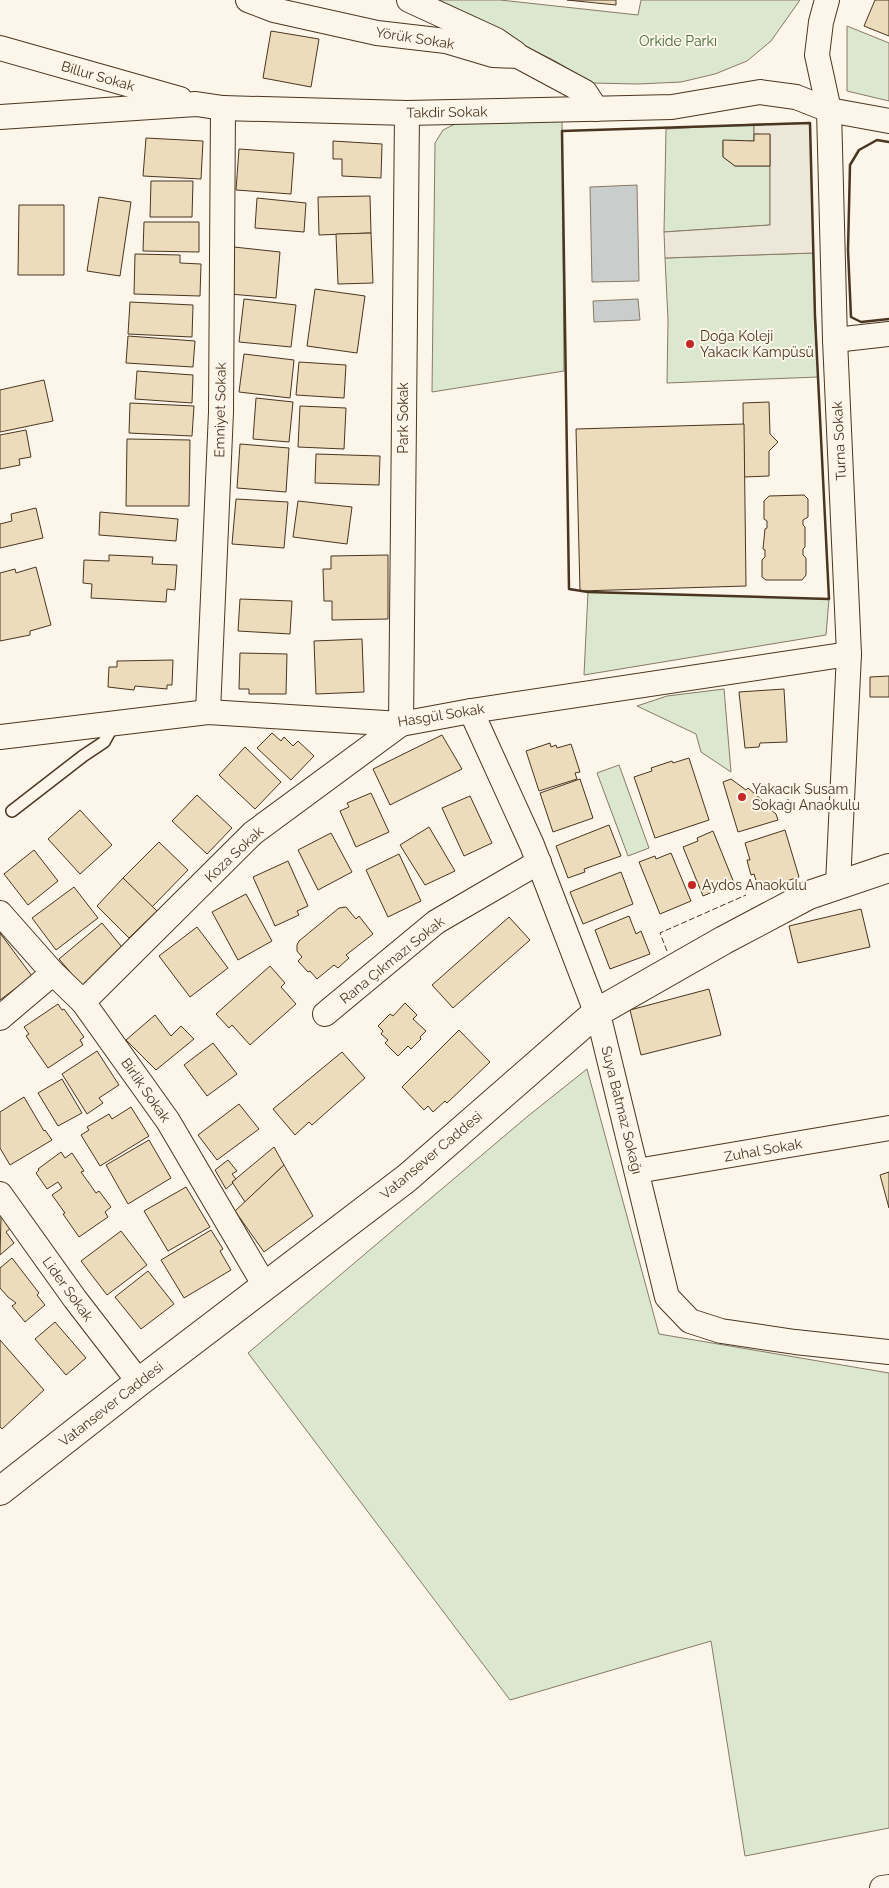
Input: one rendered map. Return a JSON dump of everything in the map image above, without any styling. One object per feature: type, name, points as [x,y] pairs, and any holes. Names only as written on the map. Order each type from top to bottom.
[{"type":"main road","name":"Vatansever Caddesi","points":[[0,1490],[407,1178],[596,1013],[724,940],[809,895],[838,884],[888,872]]},
{"type":"street","name":"Yörük Sokak","points":[[248,0],[274,10],[377,33],[446,42],[493,55],[518,56],[585,92],[596,109]]},
{"type":"street","points":[[409,0],[496,40],[518,56]]},
{"type":"street","name":"Turna Sokak","points":[[827,0],[821,22],[817,55],[829,110],[835,340],[849,654],[838,884]]},
{"type":"street","name":"Billur Sokak","points":[[0,48],[196,104]]},
{"type":"street","name":"Takdir Sokak","points":[[0,117],[196,104],[223,108],[407,113],[596,109],[672,106],[760,92],[796,97],[829,110],[889,121]]},
{"type":"street","name":"Emniyet Sokak","points":[[208,712],[221,412],[223,108]]},
{"type":"street","name":"Park Sokak","points":[[401,724],[407,113]]},
{"type":"street","points":[[835,340],[889,334]]},
{"type":"street","name":"Hasgül Sokak","points":[[0,737],[208,712],[401,724],[470,711],[849,654]]},
{"type":"street","name":"Suya Batmaz Sokağı","points":[[470,711],[539,862],[600,1022],[638,1171],[667,1298],[690,1321],[721,1331],[786,1341],[889,1352]]},
{"type":"street","name":"Koza Sokak","points":[[83,1002],[253,833],[401,724]]},
{"type":"street","name":"Rana Çıkmazı Sokak","points":[[325,1014],[436,922],[539,862]]},
{"type":"street","name":"Birlik Sokak","points":[[0,913],[53,973],[83,1002],[168,1121],[265,1286]]},
{"type":"street","points":[[0,1018],[53,973]]},
{"type":"street","name":"Zuhal Sokak","points":[[638,1171],[889,1128]]},
{"type":"street","name":"Lider Sokak","points":[[0,1194],[75,1300],[139,1382]]},
{"type":"street","points":[[882,1888],[889,1887]]},
{"type":"lane","points":[[12,811],[104,742],[115,723]]},
{"type":"green space","name":"Orkide Parkı","points":[[430,0],[500,0],[638,15],[641,0],[800,0],[771,41],[747,61],[715,74],[681,82],[638,84],[592,83],[555,61]]},
{"type":"green space","points":[[847,26],[889,43],[889,101],[847,91]]},
{"type":"green space","points":[[562,118],[564,371],[432,392],[435,143],[443,130],[461,121]]},
{"type":"green space","points":[[754,124],[754,141],[723,141],[723,157],[735,166],[770,166],[770,225],[664,232],[666,129]]},
{"type":"green space","points":[[813,253],[818,377],[667,383],[668,320],[665,258]]},
{"type":"green space","points":[[588,592],[829,599],[826,635],[584,675]]},
{"type":"green space","points":[[724,689],[731,772],[701,752],[696,734],[637,706],[667,696]]},
{"type":"green space","points":[[619,765],[649,848],[628,856],[597,773]]},
{"type":"green space","points":[[587,1069],[659,1334],[889,1373],[889,1828],[745,1856],[711,1641],[510,1700],[248,1353],[528,1116]]},
{"type":"shaded area","points":[[810,123],[813,253],[665,258],[664,232],[770,225],[770,135],[754,134],[754,124]]},
{"type":"shaded area","points":[[637,185],[639,281],[592,282],[590,187]]},
{"type":"shaded area","points":[[638,299],[640,320],[594,322],[593,301]]},
{"type":"building","points":[[567,0],[616,0],[616,5]]},
{"type":"building","points":[[875,0],[889,0],[889,36],[864,26]]},
{"type":"building","points":[[271,31],[319,39],[311,87],[263,78]]},
{"type":"building","points":[[754,134],[770,134],[770,166],[735,166],[723,157],[723,140],[754,141]]},
{"type":"building","points":[[146,138],[203,141],[201,179],[143,176]]},
{"type":"building","points":[[333,141],[382,144],[381,178],[342,176],[342,159],[333,159]]},
{"type":"building","points":[[239,149],[294,153],[291,194],[236,190]]},
{"type":"building","points":[[151,181],[193,181],[192,217],[150,217]]},
{"type":"building","points":[[370,196],[371,233],[319,235],[318,197]]},
{"type":"building","points":[[99,197],[131,202],[120,276],[87,271]]},
{"type":"building","points":[[257,198],[306,203],[304,232],[255,228]]},
{"type":"building","points":[[19,205],[64,205],[64,275],[18,275]]},
{"type":"building","points":[[144,222],[199,222],[199,252],[143,251]]},
{"type":"building","points":[[371,233],[373,283],[338,284],[336,234]]},
{"type":"building","points":[[234,247],[280,252],[276,298],[230,294]]},
{"type":"building","points":[[135,254],[180,255],[180,263],[201,264],[200,296],[134,294]]},
{"type":"building","points":[[315,289],[365,296],[357,353],[307,346]]},
{"type":"building","points":[[244,299],[296,305],[291,347],[239,342]]},
{"type":"building","points":[[130,302],[193,305],[192,337],[128,334]]},
{"type":"building","points":[[128,336],[195,341],[193,367],[126,363]]},
{"type":"building","points":[[244,354],[294,360],[290,398],[239,392]]},
{"type":"building","points":[[299,362],[346,365],[344,398],[296,395]]},
{"type":"building","points":[[137,371],[193,375],[192,403],[135,399]]},
{"type":"building","points":[[44,380],[53,421],[0,432],[0,390]]},
{"type":"building","points":[[256,398],[293,402],[289,442],[253,439]]},
{"type":"building","points":[[769,402],[770,434],[778,442],[769,451],[769,476],[744,477],[743,403]]},
{"type":"building","points":[[130,403],[194,406],[192,436],[129,433]]},
{"type":"building","points":[[300,406],[346,408],[344,449],[298,447]]},
{"type":"building","points":[[744,424],[746,586],[580,591],[576,429]]},
{"type":"building","points":[[26,430],[31,457],[19,459],[20,465],[0,469],[0,435]]},
{"type":"building","points":[[127,439],[190,440],[189,506],[126,506]]},
{"type":"building","points":[[240,444],[289,448],[286,492],[237,488]]},
{"type":"building","points":[[316,454],[380,456],[379,485],[315,483]]},
{"type":"building","points":[[804,495],[808,499],[808,517],[803,520],[805,547],[803,555],[806,558],[806,575],[802,580],[766,580],[762,577],[762,560],[765,557],[765,550],[763,549],[765,529],[767,528],[767,521],[764,519],[764,501],[769,496]]},
{"type":"building","points":[[236,499],[288,502],[284,548],[232,544]]},
{"type":"building","points":[[298,501],[352,507],[347,544],[293,537]]},
{"type":"building","points":[[36,508],[43,538],[0,548],[0,524],[12,521],[11,514]]},
{"type":"building","points":[[100,512],[178,519],[176,541],[99,535]]},
{"type":"building","points":[[109,555],[153,557],[152,564],[177,565],[175,590],[167,589],[166,602],[91,598],[92,584],[83,583],[84,560],[109,561]]},
{"type":"building","points":[[388,555],[388,619],[332,620],[332,601],[324,601],[323,569],[331,569],[331,556]]},
{"type":"building","points":[[36,567],[51,625],[30,631],[30,635],[0,641],[0,573],[15,569],[16,573]]},
{"type":"building","points":[[240,599],[292,601],[290,634],[238,631]]},
{"type":"building","points":[[362,639],[364,692],[316,694],[314,641]]},
{"type":"building","points":[[240,653],[287,654],[286,694],[249,694],[249,689],[239,689]]},
{"type":"building","points":[[173,660],[172,685],[167,685],[167,689],[135,686],[134,690],[108,687],[109,667],[117,667],[117,661]]},
{"type":"building","points":[[889,676],[889,697],[870,697],[870,677]]},
{"type":"building","points":[[784,689],[787,742],[760,743],[759,747],[745,748],[739,692]]},
{"type":"building","points":[[272,733],[281,741],[284,737],[293,746],[298,741],[314,756],[291,780],[257,748]]},
{"type":"building","points":[[442,735],[462,769],[390,805],[373,769]]},
{"type":"building","points":[[550,743],[551,747],[556,745],[557,748],[571,744],[580,772],[575,773],[577,779],[539,791],[526,751]]},
{"type":"building","points":[[245,747],[281,782],[255,809],[219,775]]},
{"type":"building","points":[[689,758],[709,820],[655,838],[634,777],[652,771],[651,768]]},
{"type":"building","points":[[580,779],[593,818],[553,832],[540,793]]},
{"type":"building","points":[[731,779],[746,790],[748,788],[762,800],[761,802],[776,814],[778,820],[738,832],[723,782]]},
{"type":"building","points":[[371,793],[389,832],[356,847],[340,811],[349,807],[347,803]]},
{"type":"building","points":[[197,795],[232,828],[207,854],[172,821]]},
{"type":"building","points":[[470,796],[492,843],[464,856],[442,808]]},
{"type":"building","points":[[80,810],[112,845],[80,874],[48,839]]},
{"type":"building","points":[[609,825],[621,856],[584,869],[585,872],[568,878],[556,846]]},
{"type":"building","points":[[429,827],[455,871],[425,885],[400,845]]},
{"type":"building","points":[[785,830],[799,877],[759,890],[754,874],[751,875],[747,860],[750,860],[745,843]]},
{"type":"building","points":[[713,831],[734,883],[703,896],[683,847],[698,841],[697,838]]},
{"type":"building","points":[[331,833],[352,872],[318,890],[298,850]]},
{"type":"building","points":[[159,842],[188,870],[152,907],[123,878]]},
{"type":"building","points":[[34,850],[58,881],[28,905],[4,874]]},
{"type":"building","points":[[671,853],[691,901],[660,914],[639,862],[655,856],[656,859]]},
{"type":"building","points":[[399,854],[421,901],[388,917],[366,870]]},
{"type":"building","points":[[288,861],[308,906],[297,911],[299,915],[275,926],[253,877]]},
{"type":"building","points":[[621,872],[633,904],[583,924],[570,892]]},
{"type":"building","points":[[123,878],[157,911],[129,938],[97,906]]},
{"type":"building","points":[[74,887],[98,918],[56,950],[32,918]]},
{"type":"building","points":[[246,894],[272,941],[238,960],[212,912]]},
{"type":"building","points":[[346,907],[356,919],[359,916],[373,934],[346,955],[349,958],[338,968],[334,965],[317,979],[298,961],[302,957],[297,951],[297,945],[299,941],[339,908]]},
{"type":"building","points":[[861,909],[870,947],[798,963],[789,926]]},
{"type":"building","points":[[629,916],[636,934],[641,931],[650,954],[610,969],[595,930]]},
{"type":"building","points":[[509,917],[530,940],[453,1008],[432,985]]},
{"type":"building","points":[[102,923],[126,952],[84,988],[59,959]]},
{"type":"building","points":[[197,927],[228,968],[190,997],[159,956]]},
{"type":"building","points":[[0,933],[32,976],[0,1000]]},
{"type":"building","points":[[270,966],[285,983],[281,987],[296,1004],[250,1045],[232,1025],[229,1028],[216,1014]]},
{"type":"building","points":[[709,989],[721,1035],[641,1055],[630,1010]]},
{"type":"building","points":[[405,1003],[417,1015],[413,1019],[426,1031],[411,1049],[408,1046],[398,1056],[385,1043],[388,1040],[381,1034],[383,1031],[378,1026],[390,1014],[393,1016]]},
{"type":"building","points":[[58,1004],[62,1010],[64,1009],[84,1037],[80,1040],[83,1045],[48,1068],[26,1036],[29,1034],[24,1027]]},
{"type":"building","points":[[155,1015],[171,1036],[181,1026],[194,1039],[156,1070],[126,1040]]},
{"type":"building","points":[[459,1030],[490,1062],[447,1103],[445,1101],[433,1112],[428,1106],[424,1110],[402,1087]]},
{"type":"building","points":[[213,1043],[237,1074],[207,1096],[184,1065]]},
{"type":"building","points":[[97,1051],[119,1085],[99,1098],[103,1103],[87,1114],[62,1074]]},
{"type":"building","points":[[342,1052],[365,1078],[312,1125],[309,1122],[295,1135],[273,1109]]},
{"type":"building","points":[[62,1079],[82,1113],[58,1126],[38,1093]]},
{"type":"building","points":[[24,1097],[44,1131],[52,1140],[10,1165],[0,1148],[0,1112]]},
{"type":"building","points":[[239,1104],[259,1129],[217,1160],[198,1135]]},
{"type":"building","points":[[131,1107],[149,1136],[100,1166],[81,1135],[89,1130],[87,1127],[109,1114],[112,1119]]},
{"type":"building","points":[[149,1140],[171,1178],[128,1204],[106,1165]]},
{"type":"building","points":[[274,1147],[284,1165],[245,1202],[232,1182]]},
{"type":"building","points":[[61,1152],[65,1158],[72,1153],[84,1171],[81,1172],[96,1193],[99,1191],[111,1207],[105,1212],[108,1217],[79,1237],[52,1195],[62,1188],[58,1182],[47,1189],[36,1173],[38,1169]]},
{"type":"building","points":[[228,1160],[237,1171],[232,1174],[236,1179],[226,1189],[215,1170]]},
{"type":"building","points":[[284,1165],[313,1216],[264,1252],[235,1211]]},
{"type":"building","points":[[889,1172],[889,1208],[880,1175]]},
{"type":"building","points":[[186,1187],[210,1227],[168,1251],[144,1211]]},
{"type":"building","points":[[1,1216],[12,1227],[6,1232],[14,1243],[0,1255]]},
{"type":"building","points":[[211,1230],[223,1249],[220,1251],[231,1270],[184,1298],[161,1260]]},
{"type":"building","points":[[121,1231],[147,1265],[107,1295],[81,1261]]},
{"type":"building","points":[[12,1258],[39,1293],[37,1295],[45,1305],[25,1322],[12,1306],[16,1303],[0,1288],[0,1268]]},
{"type":"building","points":[[148,1271],[174,1304],[141,1329],[115,1297]]},
{"type":"building","points":[[55,1322],[86,1358],[66,1375],[35,1339]]},
{"type":"building","points":[[0,1340],[44,1390],[2,1429],[0,1427]]},
{"type":"fence","points":[[667,951],[660,933],[746,895]]},
{"type":"wall","points":[[810,123],[815,317],[829,599],[588,592],[569,589],[562,131],[810,123]]},
{"type":"wall","points":[[889,142],[877,140],[859,150],[850,165],[848,250],[851,317],[861,322],[889,319]]},
{"type":"place","name":"Doğa Koleji Yakacık Kampüsü","points":[[690,344]]},
{"type":"place","name":"Yakacık Susam Sokağı Anaokulu","points":[[742,797]]},
{"type":"place","name":"Aydos Anaokulu","points":[[692,885]]}]
